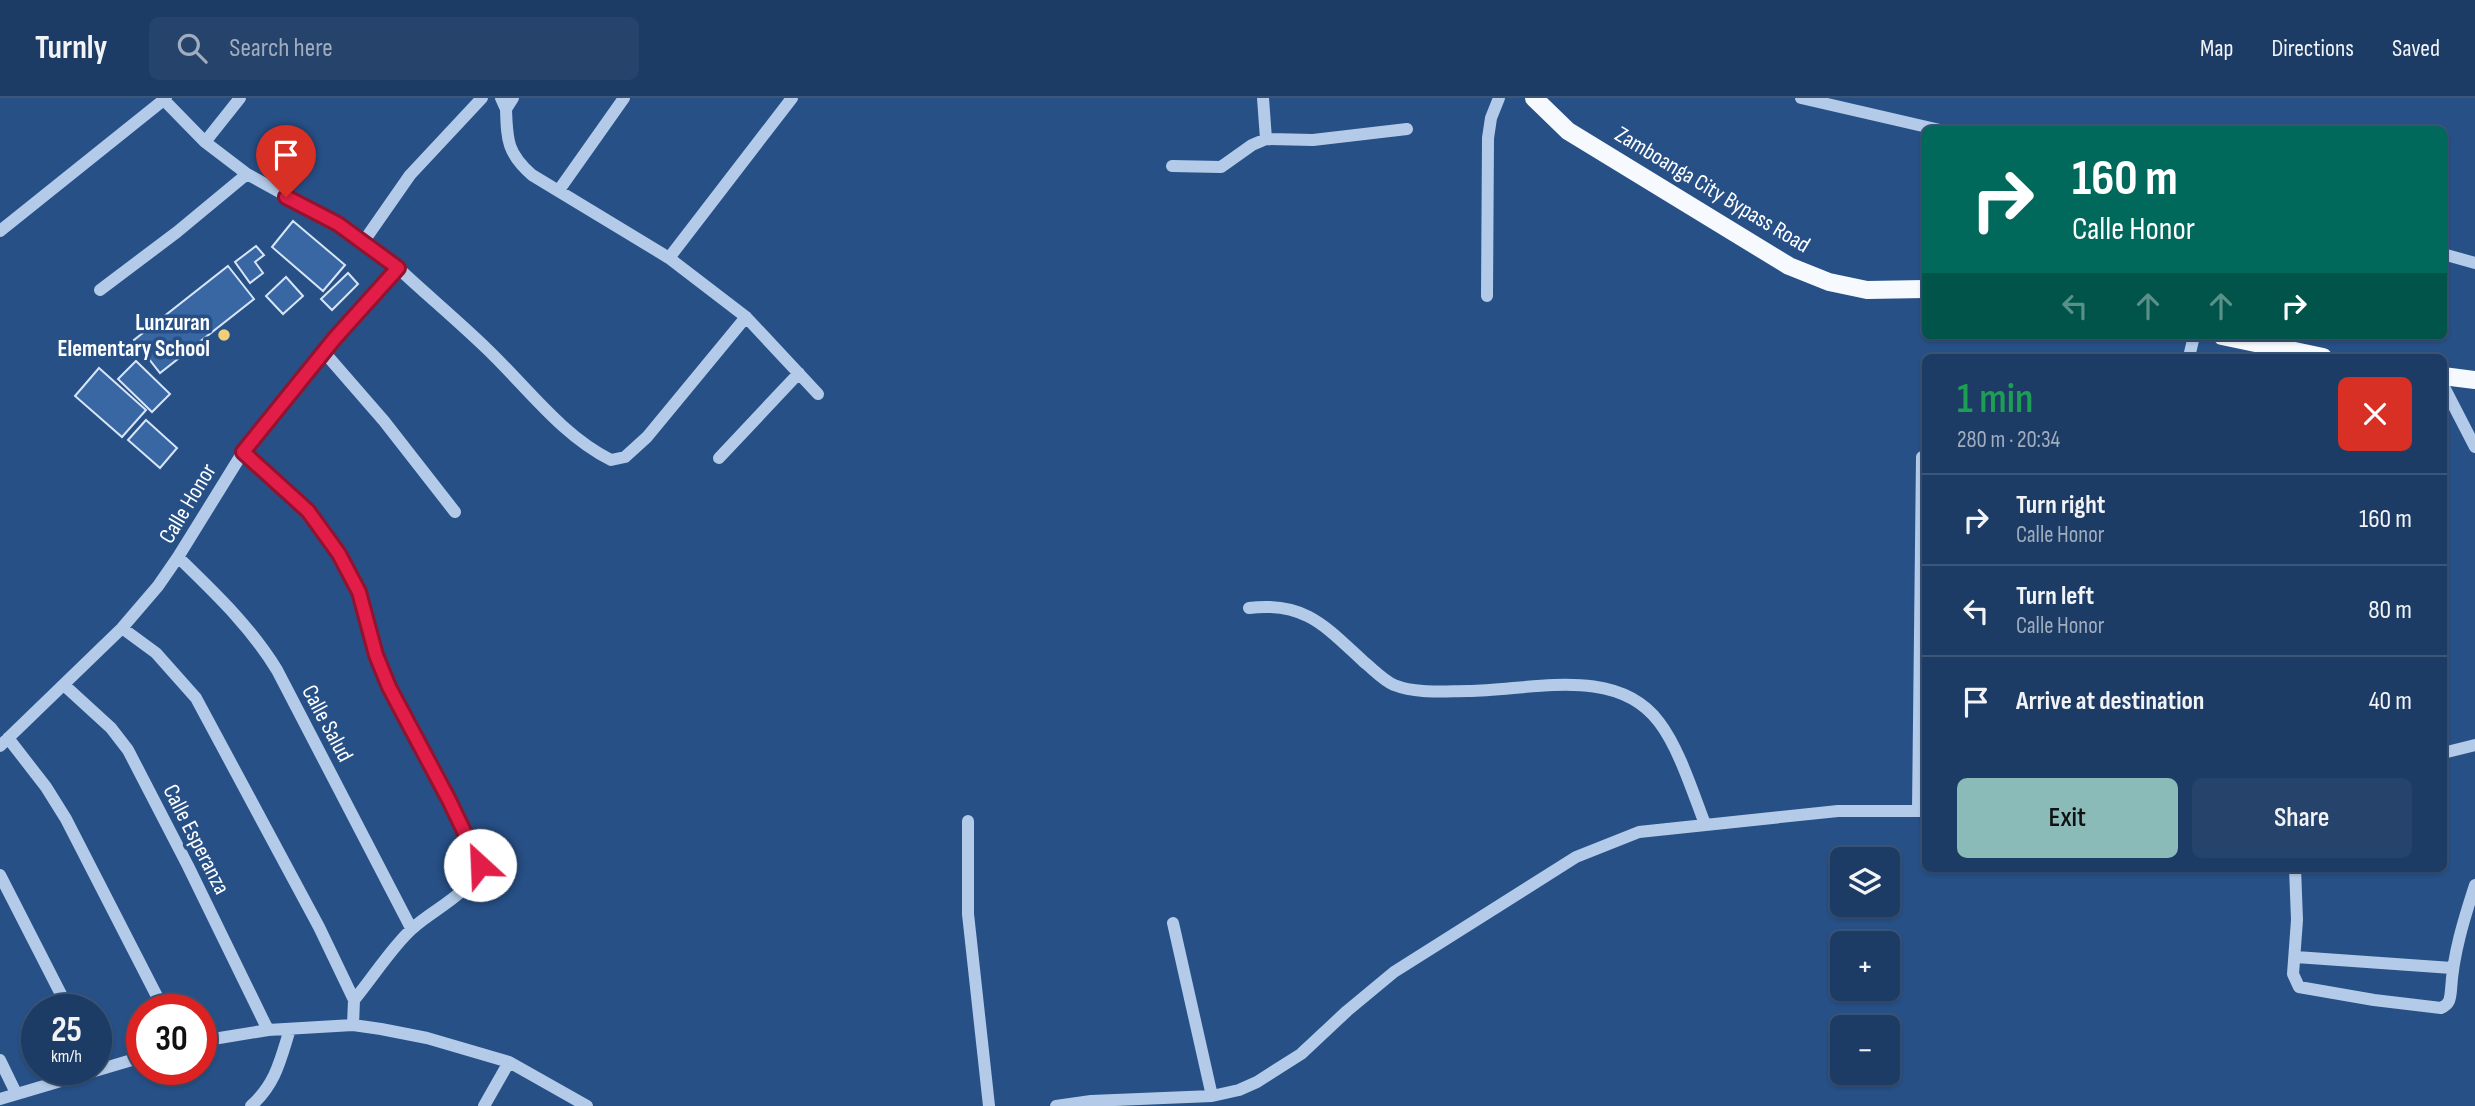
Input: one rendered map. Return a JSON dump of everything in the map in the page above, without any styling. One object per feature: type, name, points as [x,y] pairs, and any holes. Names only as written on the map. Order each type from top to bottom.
[{"type":"main road","name":"Zamboanga City Bypass Road","points":[[1534,98],[1567,131],[1788,266],[1829,282],[1867,290],[1922,289]]},
{"type":"main road","points":[[2241,340],[2309,354]]},
{"type":"main road","points":[[2447,376],[2475,380]]},
{"type":"street","points":[[205,142],[240,98]]},
{"type":"street","points":[[363,241],[410,175],[482,98]]},
{"type":"street","points":[[559,190],[624,98]]},
{"type":"street","points":[[669,258],[792,98]]},
{"type":"street","points":[[1263,98],[1266,139]]},
{"type":"street","points":[[1487,296],[1488,138],[1491,118],[1499,98]]},
{"type":"street","points":[[1801,98],[1923,126]]},
{"type":"street","points":[[0,231],[164,99],[205,142],[247,174],[363,241],[398,268],[486,348],[568,430],[596,453],[611,460],[625,457],[647,437],[746,317]]},
{"type":"street","points":[[507,102],[509,148],[516,161],[532,175],[669,258],[746,317],[818,394]]},
{"type":"street","points":[[1172,166],[1221,167],[1252,145],[1266,139],[1314,140],[1407,129]]},
{"type":"street","points":[[100,289],[177,232],[247,174]]},
{"type":"street","points":[[2447,255],[2475,263]]},
{"type":"street","name":"Calle Honor","points":[[4,742],[122,628],[158,586],[243,452],[324,352],[398,268]]},
{"type":"street","points":[[324,352],[384,421],[455,512]]},
{"type":"street","points":[[719,458],[799,373]]},
{"type":"street","points":[[2447,393],[2475,447]]},
{"type":"street","points":[[243,452],[308,511],[339,554],[359,592],[376,655],[389,687],[480,865],[475,878],[443,906],[411,928],[354,1000]]},
{"type":"street","points":[[1056,1106],[1212,1096],[1238,1090],[1274,1073],[1301,1055],[1347,1011],[1394,972],[1576,857],[1639,832],[1838,811],[1922,811],[1922,457]]},
{"type":"street","name":"Calle Salud","points":[[178,557],[235,612],[260,642],[411,928]]},
{"type":"street","points":[[1249,608],[1272,605],[1300,612],[1327,629],[1392,684],[1405,688],[1427,691],[1488,691],[1589,685],[1623,694],[1644,706],[1659,720],[1669,737],[1705,824]]},
{"type":"street","points":[[122,628],[156,653],[195,698],[319,927],[354,1000],[354,1026]]},
{"type":"street","name":"Calle Esperanza","points":[[64,685],[111,727],[128,750],[268,1030]]},
{"type":"street","points":[[4,742],[46,787],[66,819],[156,994]]},
{"type":"street","points":[[2447,752],[2475,745]]},
{"type":"street","points":[[968,821],[968,914],[989,1106]]},
{"type":"street","points":[[2295,872],[2296,957],[2293,974],[2299,986],[2374,1000],[2441,1007],[2446,1006],[2450,999],[2452,968],[2475,885]]},
{"type":"street","points":[[0,875],[61,994]]},
{"type":"street","points":[[1173,923],[1212,1096]]},
{"type":"street","points":[[2296,957],[2452,968]]},
{"type":"street","points":[[217,1038],[268,1030],[354,1026],[427,1038],[509,1062],[587,1106]]},
{"type":"street","points":[[251,1106],[273,1081],[290,1029]]},
{"type":"street","points":[[0,1060],[16,1093]]},
{"type":"street","points":[[484,1106],[509,1062]]},
{"type":"street","points":[[0,1099],[39,1085]]},
{"type":"building","points":[[293,221],[345,265],[323,291],[272,247]]},
{"type":"building","points":[[256,246],[264,255],[255,262],[263,273],[250,283],[235,262]]},
{"type":"building","points":[[228,266],[254,299],[160,373],[134,340]]},
{"type":"building","points":[[348,273],[358,284],[332,310],[321,299]]},
{"type":"building","points":[[286,277],[303,296],[283,314],[266,296]]},
{"type":"building","points":[[136,361],[170,394],[152,412],[118,379]]},
{"type":"building","points":[[99,368],[146,410],[122,437],[75,396]]},
{"type":"building","points":[[146,420],[177,448],[160,468],[128,440]]},
{"type":"place","name":"Lunzuran Elementary School","points":[[224,335]]},
{"type":"route","points":[[286,197],[338,224],[398,268],[335,338],[243,452],[308,511],[339,554],[359,592],[376,655],[389,687],[480,865]]}]
